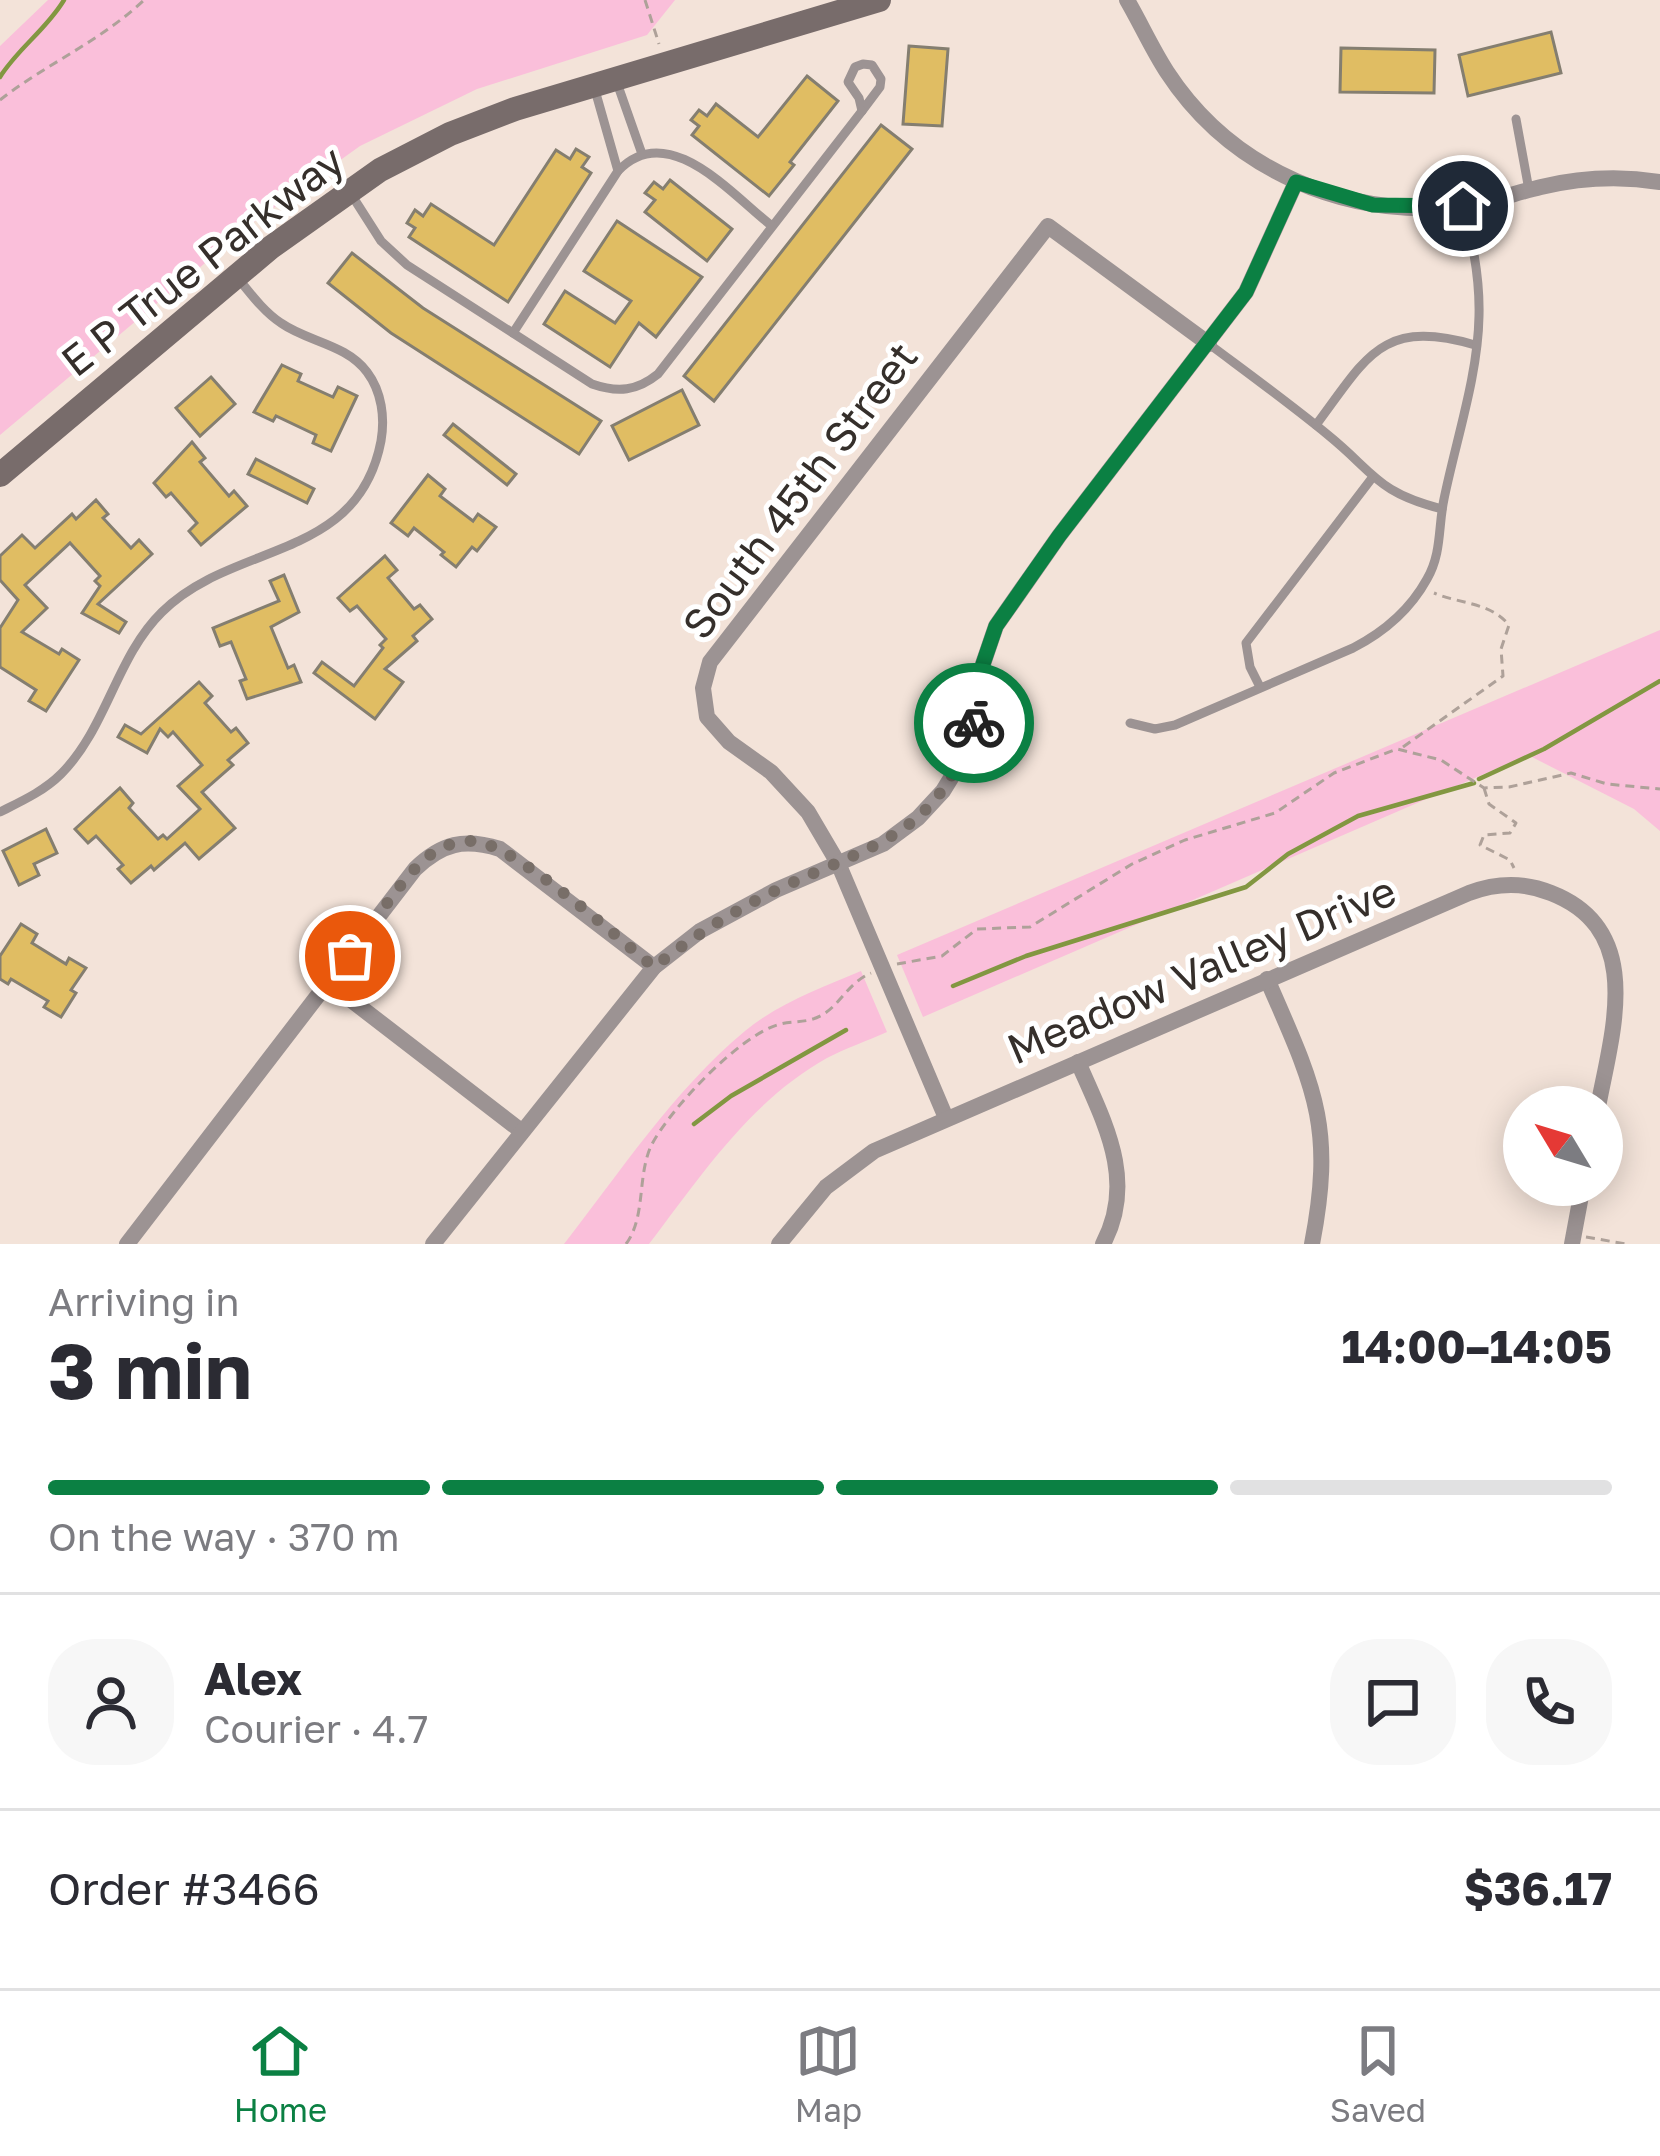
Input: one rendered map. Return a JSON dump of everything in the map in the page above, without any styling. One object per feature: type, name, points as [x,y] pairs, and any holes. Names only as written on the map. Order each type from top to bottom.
[{"type":"main road","name":"E P True Parkway","points":[[0,475],[236,275],[348,190],[450,134],[604,82],[880,0]]},
{"type":"street","points":[[1127,0],[1168,74],[1206,121],[1261,165],[1296,182],[1373,205],[1463,206],[1587,181],[1660,182]]},
{"type":"street","points":[[433,1244],[654,967],[700,932],[776,890],[884,844],[944,791],[962,760],[996,626],[1246,292],[1296,182]]},
{"type":"street","name":"South 45th Street","points":[[946,1118],[838,863],[808,812],[771,772],[729,742],[707,717],[703,688],[710,662],[1048,226],[1209,344]]},
{"type":"street","points":[[128,1244],[431,854],[457,842],[475,841],[500,849],[654,967]]},
{"type":"street","name":"Meadow Valley Drive","points":[[779,1244],[826,1187],[886,1145],[1479,889],[1519,885],[1559,896],[1590,919],[1611,953],[1618,992],[1602,1086]]},
{"type":"street","points":[[1267,979],[1320,1117],[1324,1174],[1312,1244]]},
{"type":"street","points":[[329,983],[520,1130]]},
{"type":"street","points":[[1078,1062],[1110,1136],[1118,1169],[1116,1211],[1103,1244]]},
{"type":"street","points":[[1573,1240],[1579,1206]]},
{"type":"lane","points":[[348,190],[390,252],[592,384],[634,388],[658,374],[862,111],[880,87],[881,79],[872,65],[855,67],[848,82],[860,98],[862,111]]},
{"type":"lane","points":[[604,82],[642,154]]},
{"type":"lane","points":[[604,82],[618,171]]},
{"type":"lane","points":[[1516,119],[1528,190]]},
{"type":"lane","points":[[513,333],[618,171],[642,154],[661,151],[687,159],[772,226]]},
{"type":"lane","points":[[1130,723],[1155,729],[1175,725],[1379,634],[1421,588],[1442,542],[1442,509],[1479,320],[1478,273],[1463,206]]},
{"type":"lane","points":[[0,812],[49,785],[73,762],[143,633],[167,607],[198,585],[332,524],[360,496],[372,473],[382,417],[368,373],[345,353],[277,321],[236,275]]},
{"type":"lane","points":[[1316,425],[1381,346],[1426,335],[1475,345]]},
{"type":"lane","points":[[1209,344],[1316,425],[1372,478],[1392,492],[1442,509]]},
{"type":"lane","points":[[1260,687],[1246,643],[1372,478]]},
{"type":"path","points":[[0,100],[43,68],[94,40],[144,0]]},
{"type":"path","points":[[645,0],[665,64]]},
{"type":"path","points":[[1402,750],[1503,676],[1502,649],[1509,625],[1489,607],[1460,603],[1421,588]]},
{"type":"path","points":[[626,1244],[636,1220],[648,1153],[688,1094],[770,1029],[823,1015],[855,981],[883,969],[942,956],[977,929],[1030,927],[1132,864],[1185,840],[1290,806],[1334,773],[1378,754],[1402,750],[1441,760],[1484,788],[1571,773],[1607,784],[1660,789]]},
{"type":"path","points":[[1484,788],[1489,804],[1516,823],[1510,833],[1484,836],[1480,845],[1510,860],[1514,870]]},
{"type":"path","points":[[1573,1240],[1626,1244]]},
{"type":"shaded area","points":[[48,0],[675,0],[647,35],[477,89],[360,146],[254,222],[0,435],[0,46]]},
{"type":"shaded area","points":[[1660,630],[1660,831],[1634,809],[1528,755],[923,1017],[897,955]]},
{"type":"shaded area","points":[[861,971],[887,1032],[827,1058],[774,1096],[729,1142],[649,1244],[564,1244],[649,1132],[719,1054],[772,1012]]},
{"type":"building","points":[[1551,32],[1561,73],[1468,96],[1459,55]]},
{"type":"building","points":[[909,46],[948,49],[942,126],[903,124]]},
{"type":"building","points":[[1341,48],[1435,50],[1434,93],[1340,92]]},
{"type":"building","points":[[807,76],[838,101],[769,196],[692,135],[699,126],[691,120],[699,110],[707,116],[716,104],[758,137]]},
{"type":"building","points":[[881,125],[912,149],[714,401],[684,376]]},
{"type":"building","points":[[576,149],[589,157],[582,167],[591,173],[508,302],[409,237],[415,228],[407,223],[415,210],[423,216],[431,204],[494,245],[556,150],[570,159]]},
{"type":"building","points":[[670,180],[732,229],[707,261],[645,212],[655,200],[645,193],[654,182],[663,189]]},
{"type":"building","points":[[617,221],[702,277],[656,337],[639,323],[610,367],[544,324],[565,291],[615,323],[631,301],[584,271]]},
{"type":"building","points":[[352,253],[423,308],[601,421],[579,454],[391,333],[328,283]]},
{"type":"building","points":[[282,365],[301,374],[298,381],[333,397],[338,387],[357,396],[331,451],[313,443],[316,435],[276,416],[273,421],[254,412]]},
{"type":"building","points":[[211,377],[235,404],[200,436],[176,408]]},
{"type":"building","points":[[682,390],[699,425],[629,460],[612,426]]},
{"type":"building","points":[[453,424],[516,474],[507,485],[444,435]]},
{"type":"building","points":[[192,442],[205,458],[200,462],[229,496],[234,491],[247,506],[201,545],[189,531],[197,523],[171,493],[166,497],[154,483]]},
{"type":"building","points":[[256,459],[314,489],[307,503],[248,474]]},
{"type":"building","points":[[428,475],[445,489],[440,496],[473,521],[478,514],[496,527],[456,567],[414,528],[408,536],[391,523]]},
{"type":"building","points":[[96,500],[108,514],[103,518],[131,548],[139,540],[152,554],[98,604],[126,622],[119,633],[82,613],[100,586],[95,581],[100,576],[70,543],[25,585],[47,608],[22,632],[79,660],[46,711],[29,701],[36,690],[0,667],[0,628],[18,600],[0,580],[0,556],[22,535],[35,548],[72,514],[76,519]]},
{"type":"building","points":[[385,556],[397,570],[388,578],[414,609],[420,605],[432,619],[413,636],[417,641],[385,669],[403,682],[375,719],[314,673],[322,662],[354,686],[383,648],[380,645],[386,639],[357,606],[350,611],[338,598]]},
{"type":"building","points":[[284,575],[299,612],[271,627],[288,668],[294,665],[301,682],[247,699],[240,681],[246,679],[231,642],[220,646],[213,628],[279,601],[270,581]]},
{"type":"building","points":[[199,682],[212,696],[205,703],[248,743],[228,760],[233,765],[202,792],[235,828],[199,859],[185,843],[131,883],[118,869],[123,865],[96,836],[88,843],[75,829],[120,788],[133,803],[129,808],[158,839],[163,835],[167,839],[200,809],[178,786],[202,765],[173,732],[168,737],[160,729],[147,753],[118,737],[125,725],[141,734]]},
{"type":"building","points":[[46,829],[57,853],[34,864],[39,875],[19,885],[3,851]]},
{"type":"building","points":[[21,924],[37,934],[32,943],[66,964],[69,958],[86,968],[61,1017],[44,1007],[48,1001],[11,979],[8,984],[0,979],[0,956]]},
{"type":"waterway","points":[[0,77],[64,0]]},
{"type":"waterway","points":[[1479,779],[1544,749],[1660,681]]},
{"type":"waterway","points":[[953,986],[1026,956],[1246,887],[1288,854],[1358,816],[1474,783]]},
{"type":"waterway","points":[[694,1124],[731,1096],[846,1030]]},
{"type":"way so far","points":[[350,956],[431,854],[457,842],[475,841],[500,849],[526,867],[654,967],[700,932],[776,890],[884,844],[944,791],[962,760],[974,723]]},
{"type":"route","points":[[974,723],[983,664],[996,626],[1018,590],[1246,292],[1296,182],[1373,205],[1463,206]]}]
